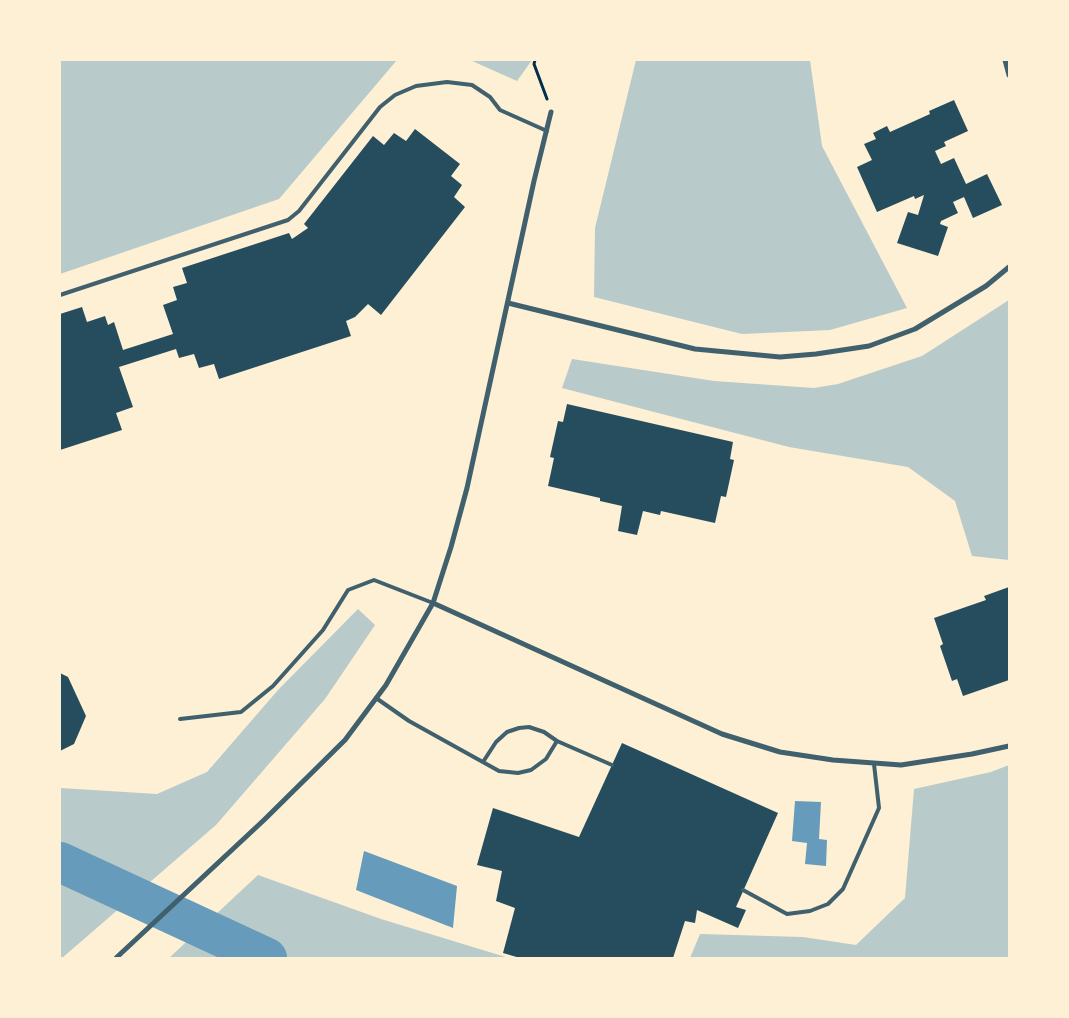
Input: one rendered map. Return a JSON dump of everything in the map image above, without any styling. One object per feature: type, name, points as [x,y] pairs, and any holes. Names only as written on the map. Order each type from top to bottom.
[{"type":"street","points":[[1005,60],[1009,75]]},
{"type":"street","points":[[116,958],[264,820],[345,740],[376,698],[412,642],[433,604],[451,548],[467,488],[551,112]]},
{"type":"street","points":[[508,303],[696,349],[780,357],[869,346],[915,329],[986,286],[1009,266]]},
{"type":"street","points":[[433,604],[722,734],[780,752],[874,764],[900,765],[972,754],[1009,746]]},
{"type":"lane","points":[[60,295],[288,220],[300,210],[380,107],[395,95],[416,86],[447,82],[472,86],[490,97],[500,110],[547,131]]},
{"type":"lane","points":[[180,720],[240,712],[273,686],[323,630],[348,590],[374,580],[433,604]]},
{"type":"lane","points":[[376,698],[409,721],[499,771],[518,773],[531,770],[546,759],[557,740]]},
{"type":"lane","points":[[483,762],[496,742],[508,732],[529,727],[544,732],[557,740],[612,765]]},
{"type":"lane","points":[[743,890],[787,914],[810,911],[828,904],[843,889],[879,808],[874,764]]},
{"type":"path","points":[[536,60],[534,64],[551,112]]},
{"type":"shaded area","points":[[60,60],[397,60],[279,199],[60,274]]},
{"type":"shaded area","points":[[470,60],[532,60],[517,81]]},
{"type":"shaded area","points":[[636,60],[810,60],[822,146],[907,308],[830,330],[742,334],[594,297],[595,228]]},
{"type":"shaded area","points":[[1009,300],[1009,560],[972,556],[955,501],[908,467],[789,447],[562,388],[572,359],[714,381],[814,388],[838,384],[922,356]]},
{"type":"shaded area","points":[[358,609],[375,625],[325,699],[216,825],[60,958],[60,788],[157,794],[207,772],[278,690]]},
{"type":"shaded area","points":[[1009,765],[1009,958],[690,958],[700,934],[803,937],[856,945],[905,898],[914,789],[991,772]]},
{"type":"shaded area","points":[[258,875],[381,919],[509,958],[169,958]]},
{"type":"water","points":[[795,801],[821,802],[819,839],[827,840],[826,866],[805,864],[807,843],[792,841]]},
{"type":"water","points":[[364,851],[457,886],[453,928],[356,890]]},
{"type":"building","points":[[954,100],[968,131],[944,142],[946,146],[935,151],[941,164],[954,158],[966,184],[987,174],[1002,205],[973,218],[964,197],[953,202],[958,213],[941,221],[940,224],[948,227],[938,256],[897,243],[908,212],[918,215],[924,195],[915,199],[914,196],[877,212],[857,167],[872,160],[864,144],[876,139],[873,133],[887,126],[890,132],[930,114],[929,111]]},
{"type":"building","points":[[415,129],[460,164],[451,176],[462,185],[454,197],[465,207],[381,315],[368,304],[355,317],[346,321],[351,336],[219,379],[214,364],[199,368],[194,354],[179,358],[176,349],[119,367],[133,407],[116,413],[122,430],[60,450],[60,314],[82,307],[87,322],[105,316],[108,325],[114,322],[123,350],[173,334],[163,305],[177,300],[173,287],[187,283],[182,268],[289,233],[292,239],[308,228],[304,224],[373,136],[384,145],[394,133],[406,141]]},
{"type":"building","points":[[567,404],[733,442],[730,459],[734,460],[726,497],[721,496],[715,523],[661,511],[660,515],[643,511],[637,535],[618,531],[622,506],[600,501],[600,498],[548,486],[554,458],[550,457],[558,421],[563,422]]},
{"type":"building","points":[[1009,587],[1009,680],[963,696],[957,679],[952,681],[940,646],[943,644],[934,618],[986,600],[984,596]]},
{"type":"building","points":[[60,673],[68,677],[86,716],[74,744],[60,751]]},
{"type":"building","points":[[622,743],[778,813],[736,907],[746,910],[738,928],[697,910],[695,923],[685,921],[673,958],[520,958],[503,953],[515,908],[496,901],[502,871],[477,865],[493,808],[579,837]]},
{"type":"waterway","points":[[60,862],[267,958]]}]
